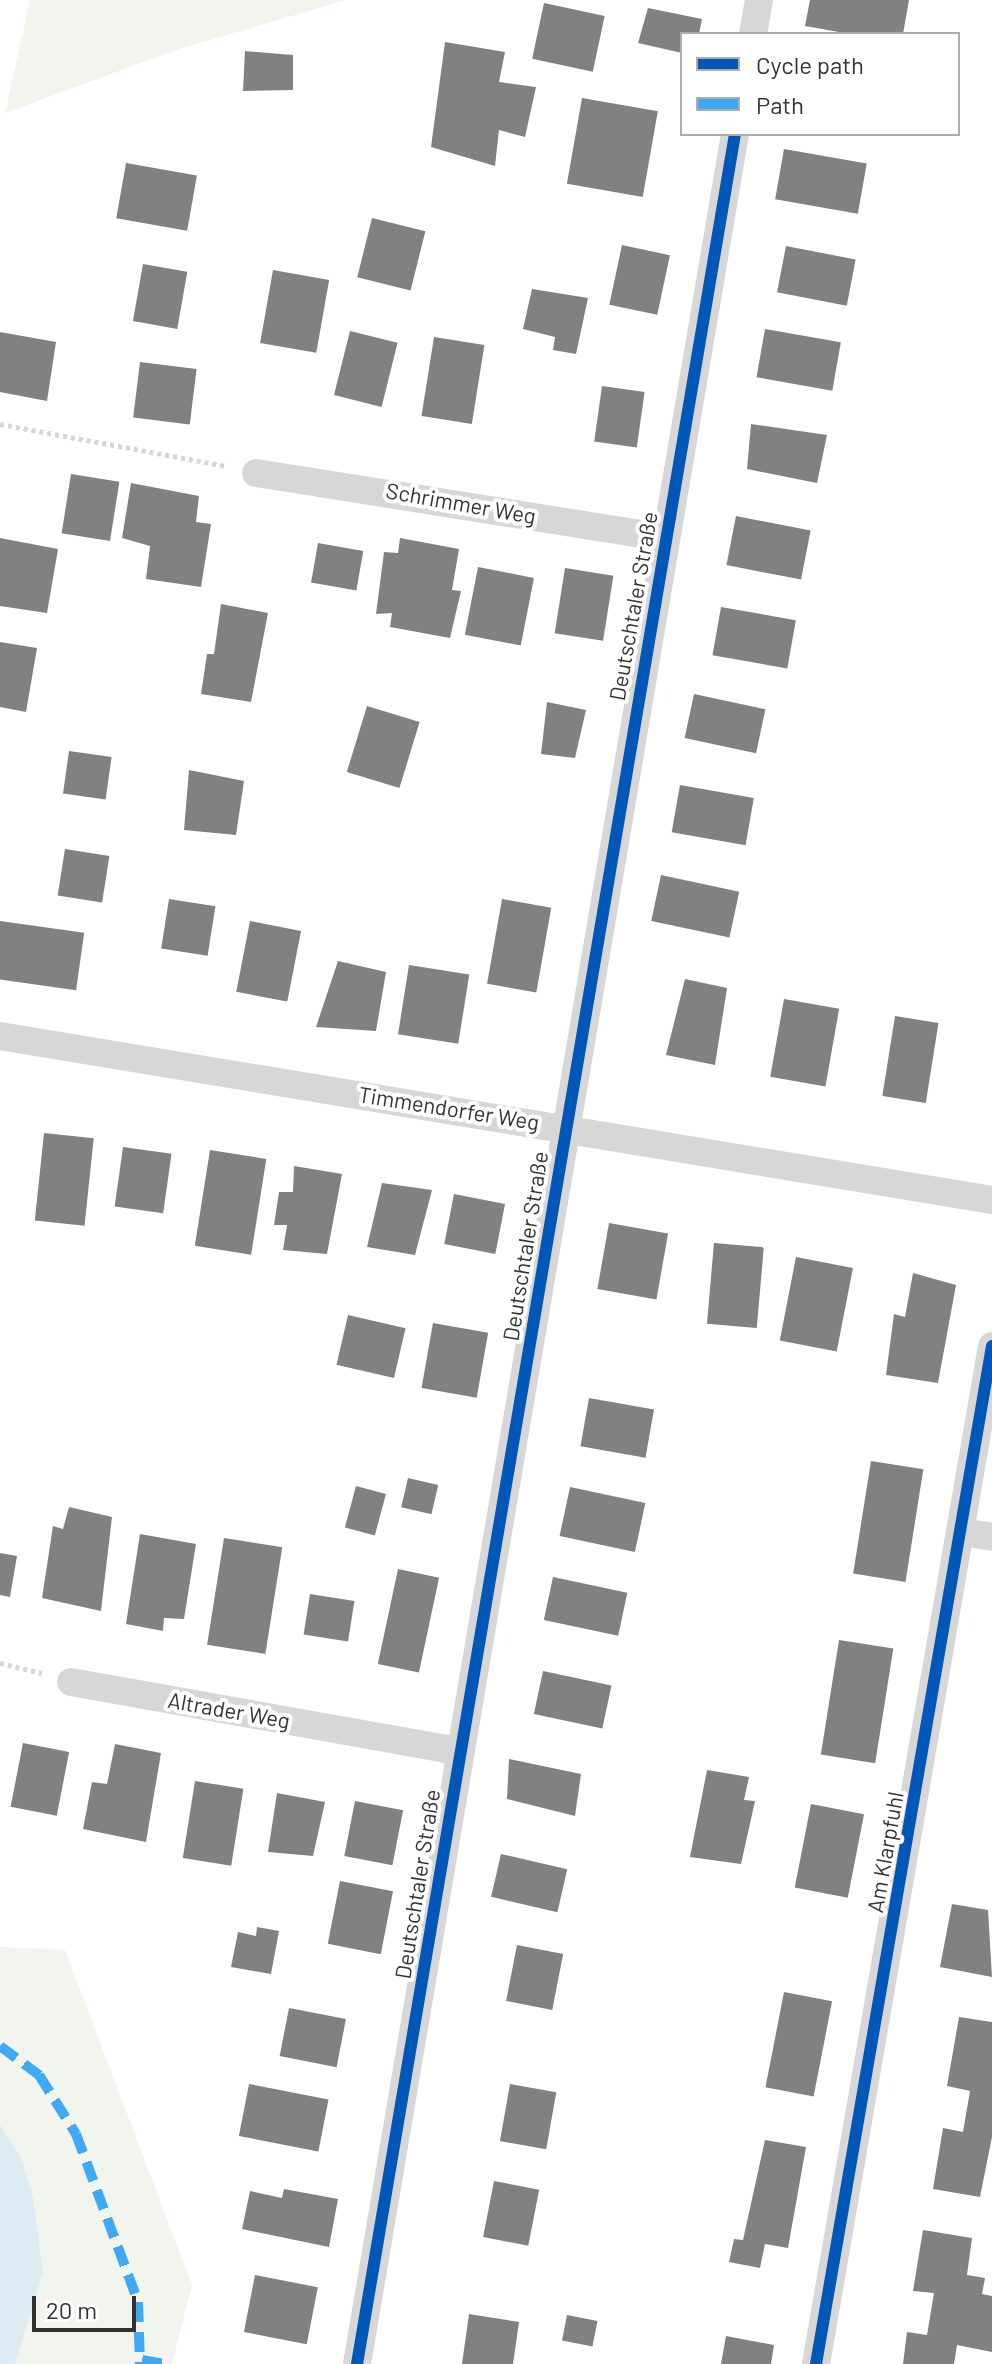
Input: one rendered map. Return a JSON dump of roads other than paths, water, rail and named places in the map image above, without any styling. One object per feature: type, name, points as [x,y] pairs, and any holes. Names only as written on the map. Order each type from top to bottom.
[{"type":"street","points":[[753,32],[759,0]]},
{"type":"street","name":"Deutschtaler Straße","points":[[357,2364],[735,136]]},
{"type":"street","name":"Schrimmer Weg","points":[[256,473],[665,538]]},
{"type":"street","name":"Timmendorfer Weg","points":[[0,1036],[566,1126],[992,1200]]},
{"type":"street","name":"Am Klarpfuhl","points":[[816,2364],[992,1346]]},
{"type":"street","points":[[962,1532],[992,1537]]},
{"type":"street","name":"Altrader Weg","points":[[71,1682],[459,1751]]}]
